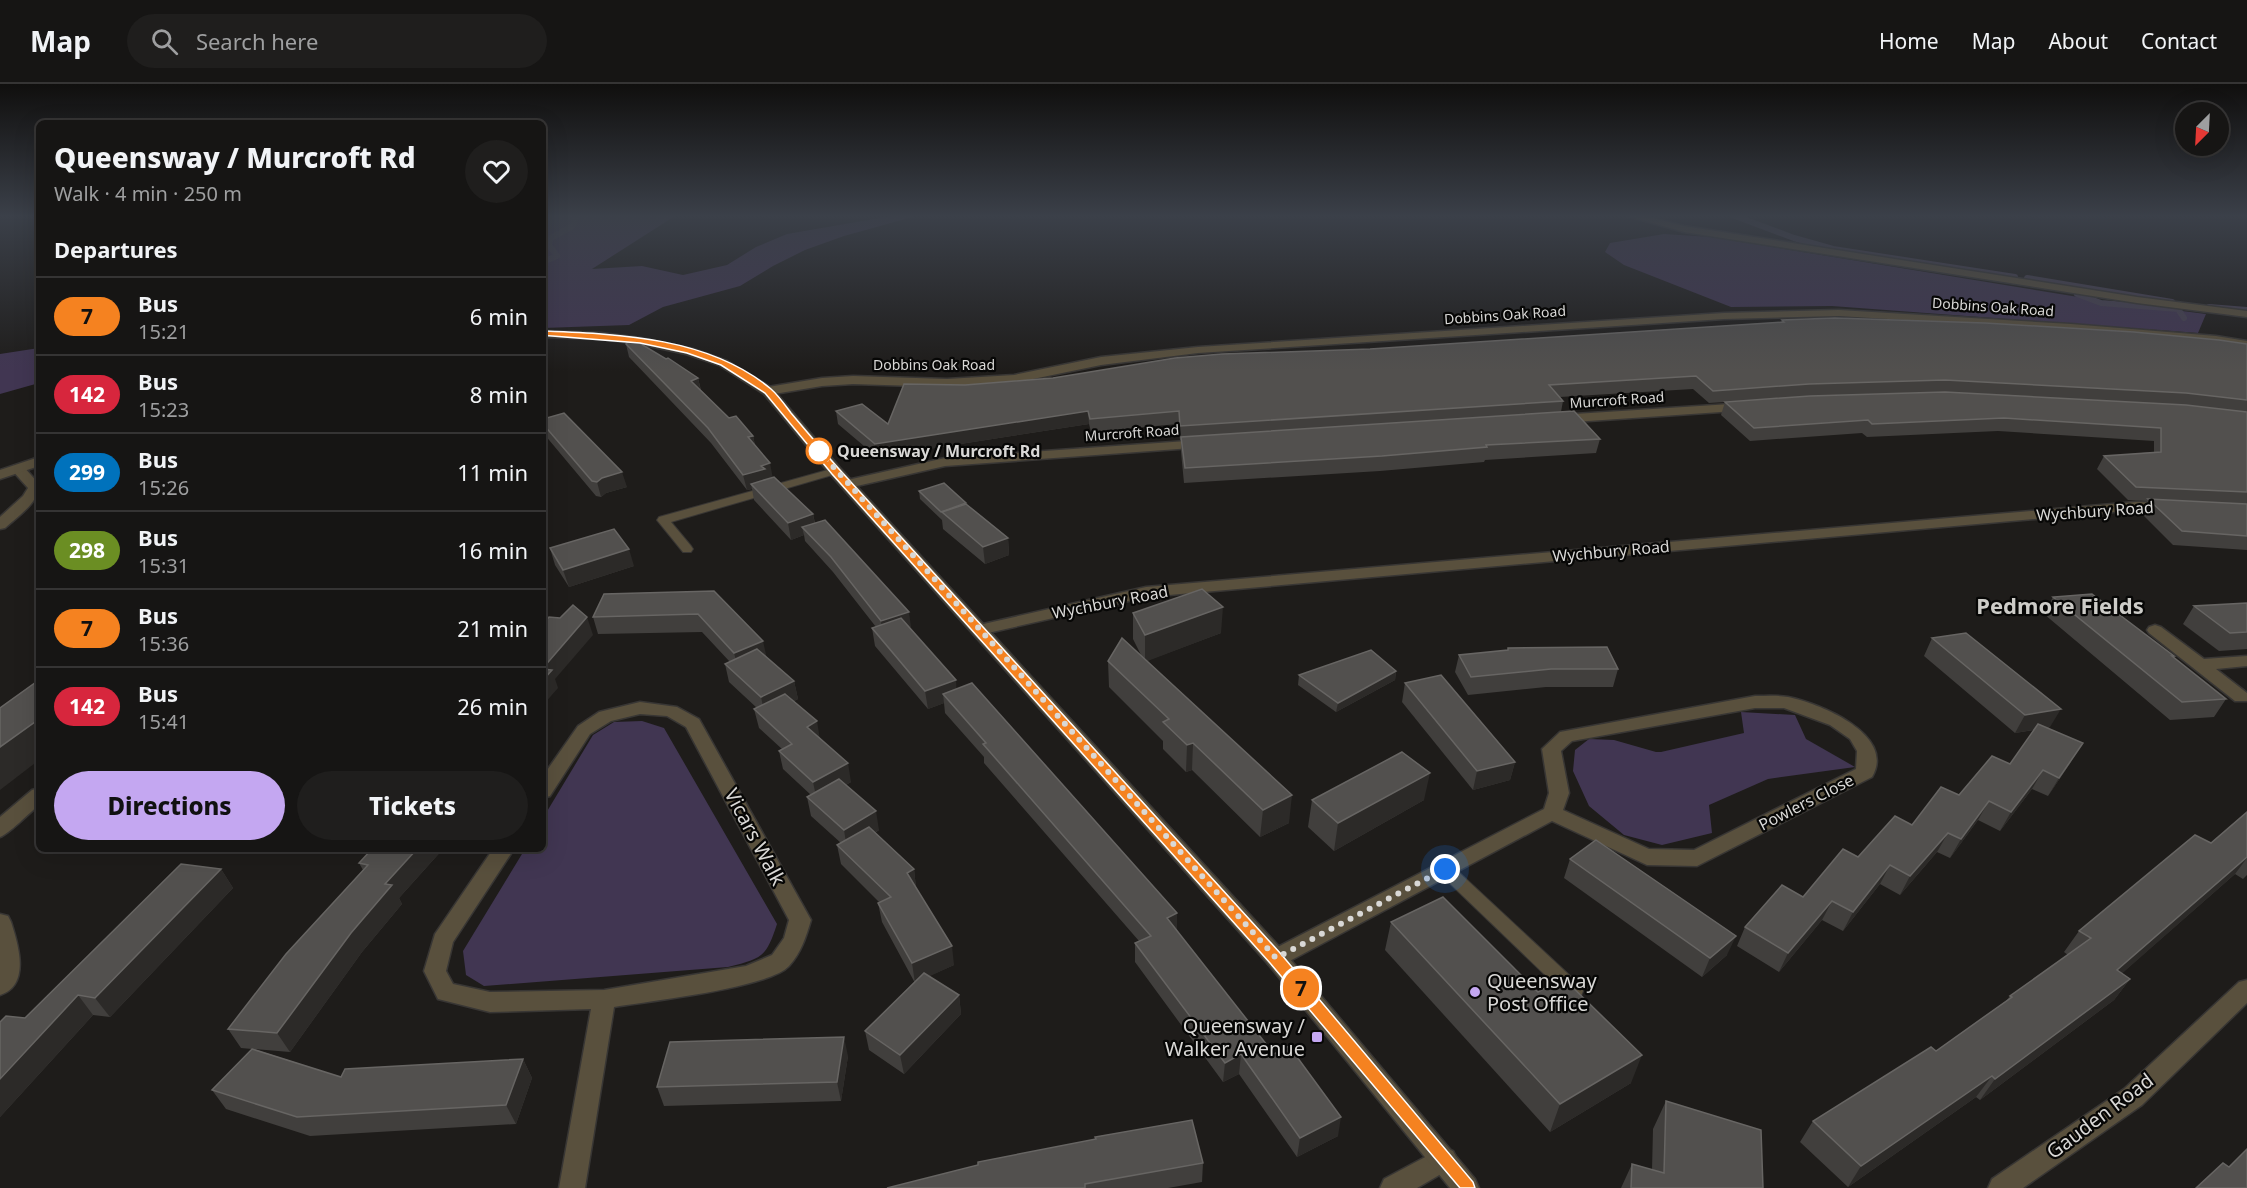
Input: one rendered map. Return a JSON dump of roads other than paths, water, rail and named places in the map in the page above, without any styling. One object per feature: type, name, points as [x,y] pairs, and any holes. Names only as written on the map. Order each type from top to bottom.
[{"type":"street","points":[[1924,268],[2126,299],[2247,314]]},
{"type":"street","name":"Dobbins Oak Road","points":[[768,391],[822,382],[853,380],[947,383],[1014,379],[1101,361],[1198,350],[1724,316],[1839,313],[2071,327],[2216,339],[2247,344]]},
{"type":"street","points":[[546,334],[602,336],[689,351],[723,363],[768,391],[841,478],[1276,958],[1466,1188]]},
{"type":"street","name":"Murcroft Road","points":[[1542,420],[1757,406]]},
{"type":"street","name":"Murcroft Road","points":[[841,478],[945,462],[1219,442]]},
{"type":"street","points":[[0,475],[36,462]]},
{"type":"street","points":[[0,525],[29,498],[35,488],[18,469]]},
{"type":"street","name":"Wychbury Road","points":[[979,630],[1146,592],[2136,506],[2177,507]]},
{"type":"street","points":[[2155,630],[2241,697]]},
{"type":"street","points":[[2200,664],[2247,662]]},
{"type":"street","name":"Powlers Close","points":[[1755,702],[1785,702],[1836,721],[1857,735],[1866,751],[1865,772],[1697,858],[1647,857],[1552,813],[1558,793],[1551,749],[1566,736],[1755,702]]},
{"type":"street","name":"Vicars Walk","points":[[502,852],[443,940],[435,971],[446,992],[490,1002],[604,999],[749,975],[780,961],[794,941],[800,920],[693,723],[671,711],[640,708],[605,716],[584,730],[546,787]]},
{"type":"street","points":[[0,830],[10,818],[36,797]]},
{"type":"street","points":[[1276,958],[1552,813]]},
{"type":"street","points":[[0,922],[10,958],[5,980],[0,986]]},
{"type":"street","name":"Gauden Road","points":[[2001,1188],[2133,1097],[2247,989]]},
{"type":"street","points":[[572,1188],[604,999]]},
{"type":"street","points":[[1393,1188],[1444,1159]]},
{"type":"lane","points":[[687,549],[663,520],[841,478]]},
{"type":"lane","points":[[1445,869],[1591,1007]]},
{"type":"waterway","points":[[1953,268],[2015,277]]},
{"type":"waterway","points":[[2027,278],[2172,302]]},
{"type":"waterway","points":[[2077,294],[2101,303],[2178,309],[2184,318]]},
{"type":"waterway","points":[[2209,307],[2247,310]]},
{"type":"place","name":"Queensway / Murcroft Rd","points":[[819,451]]},
{"type":"place","name":"Queensway Post Office","points":[[1475,992]]},
{"type":"place","name":"Queensway / Walker Avenue","points":[[1317,1037]]},
{"type":"district","name":"Pedmore Fields","points":[[2060,606]]}]
